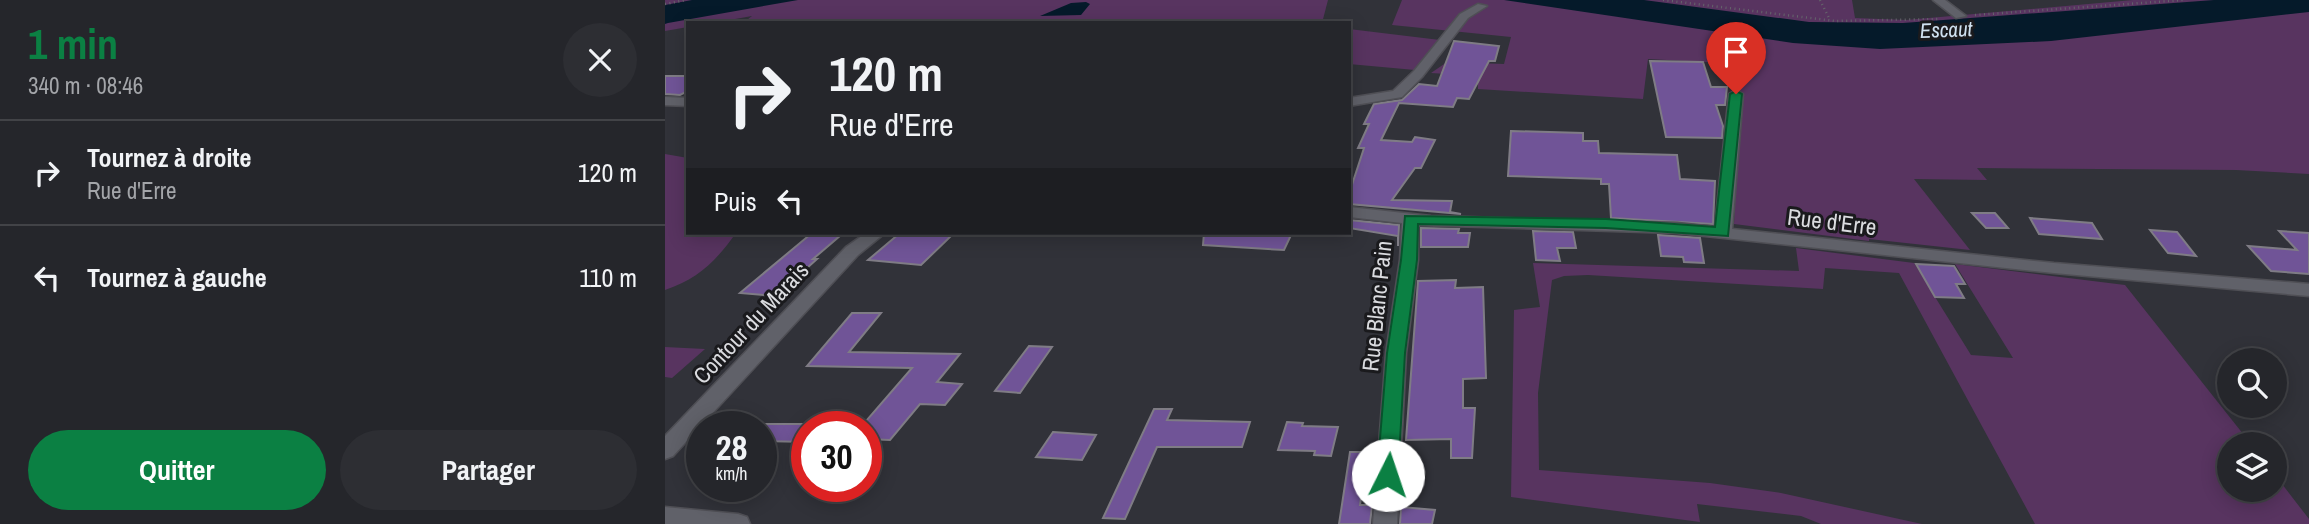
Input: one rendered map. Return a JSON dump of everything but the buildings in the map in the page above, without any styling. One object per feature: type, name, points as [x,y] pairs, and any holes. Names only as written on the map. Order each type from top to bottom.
[{"type":"street","points":[[1938,0],[1960,16]]},
{"type":"street","points":[[1351,102],[1397,94],[1418,74],[1464,16],[1482,5]]},
{"type":"street","points":[[1723,233],[1736,94]]},
{"type":"street","points":[[665,100],[686,103]]},
{"type":"street","name":"Rue d'Erre","points":[[1351,212],[1410,219],[1606,224],[1723,233],[2043,267],[2309,290]]},
{"type":"street","name":"Rue Blanc Pain","points":[[1385,524],[1396,353],[1409,260],[1410,219]]},
{"type":"street","name":"Contour du Marais","points":[[665,450],[843,261],[875,235]]},
{"type":"street","points":[[665,517],[738,524]]},
{"type":"path","points":[[665,4],[686,0]]},
{"type":"path","points":[[1663,0],[1830,20],[1908,22],[2183,0]]},
{"type":"path","points":[[1820,0],[1830,20]]},
{"type":"shaded area","points":[[665,0],[1328,0],[1323,21],[746,21],[752,16],[724,21],[686,21],[686,27],[665,31]]},
{"type":"shaded area","points":[[1402,0],[1852,0],[1855,18],[1906,20],[2133,0],[2309,0],[2309,174],[2236,170],[1977,168],[1987,180],[1914,179],[1970,250],[1869,241],[1734,224],[1741,64],[1648,59],[1643,99],[1478,89],[1478,76],[1431,73],[1447,62],[1504,64],[1511,37],[1392,25]]},
{"type":"shaded area","points":[[1351,29],[1440,40],[1415,70],[1351,64]]},
{"type":"shaded area","points":[[665,154],[686,158],[686,235],[734,235],[697,275],[665,290]]},
{"type":"shaded area","points":[[1796,248],[1914,263],[1971,355],[2013,358],[1955,264],[2125,285],[2217,401],[2217,418],[2230,418],[2241,432],[2217,432],[2217,502],[2287,502],[2287,491],[2309,519],[2309,524],[2035,524],[1899,273],[1825,268],[1823,289],[1588,275],[1564,276],[1552,280],[1538,393],[1539,470],[1710,483],[1781,493],[1922,524],[1821,524],[1801,516],[1697,504],[1700,522],[1511,497],[1514,310],[1540,307],[1533,263],[1799,271]]},
{"type":"shaded area","points":[[665,347],[705,349],[672,378],[665,377]]},
{"type":"water","points":[[692,0],[798,0],[665,24],[665,5]]},
{"type":"water","name":"Escaut","points":[[1504,0],[1644,0],[1809,22],[1903,23],[2214,0],[2309,0],[2309,12],[2051,41],[1880,49],[1793,43]]},
{"type":"water","points":[[1071,3],[1090,4],[1081,15],[1040,16]]},
{"type":"route","points":[[1388,475],[1396,353],[1409,260],[1410,219],[1606,224],[1723,233],[1736,94]]}]
